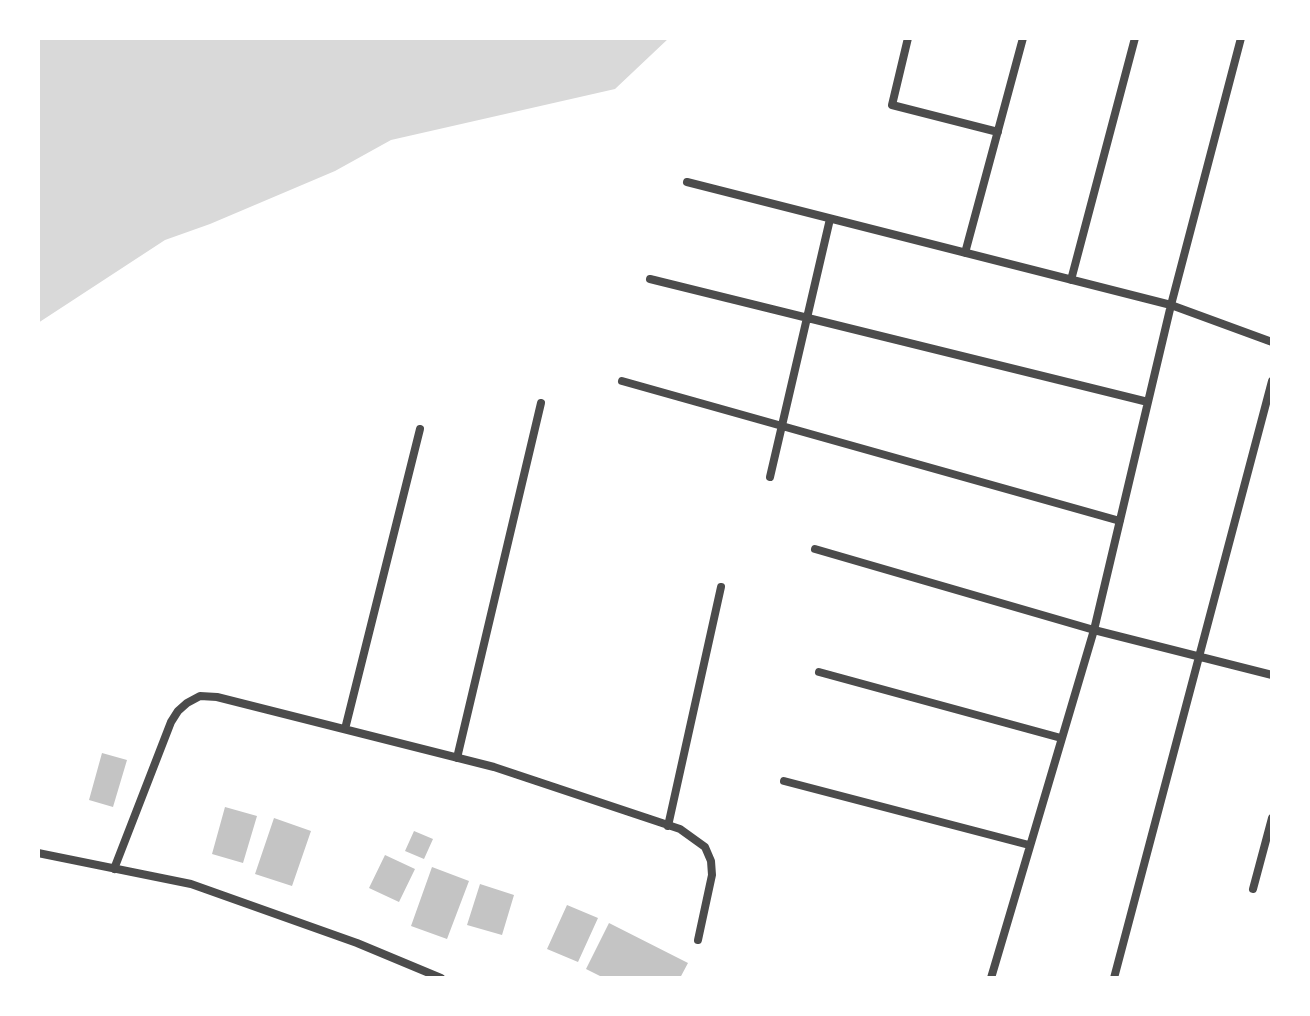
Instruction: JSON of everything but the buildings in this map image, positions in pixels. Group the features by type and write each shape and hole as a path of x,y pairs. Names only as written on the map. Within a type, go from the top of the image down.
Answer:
{"street":[{"path":"908,38 892,105 998,132"},
{"path":"965,253 1023,38"},
{"path":"1071,280 1135,38"},
{"path":"991,978 1094,630 1171,305 1241,38"},
{"path":"687,182 1171,305 1272,342"},
{"path":"770,477 830,219"},
{"path":"650,279 1148,402"},
{"path":"622,381 1120,521"},
{"path":"1114,978 1272,381"},
{"path":"457,758 541,403"},
{"path":"345,729 420,429"},
{"path":"815,549 1094,630 1272,675"},
{"path":"668,826 721,587"},
{"path":"819,672 1061,738"},
{"path":"114,869 171,722 187,703 200,696 217,697 494,767 680,829 705,847 711,861 712,875 698,940"},
{"path":"784,781 1029,845"},
{"path":"1253,889 1272,818"},
{"path":"38,853 191,884 357,943 441,978"}],"shaded area":[{"path":"38,38 669,38 615,89 391,140 335,171 165,240 38,323"}]}
